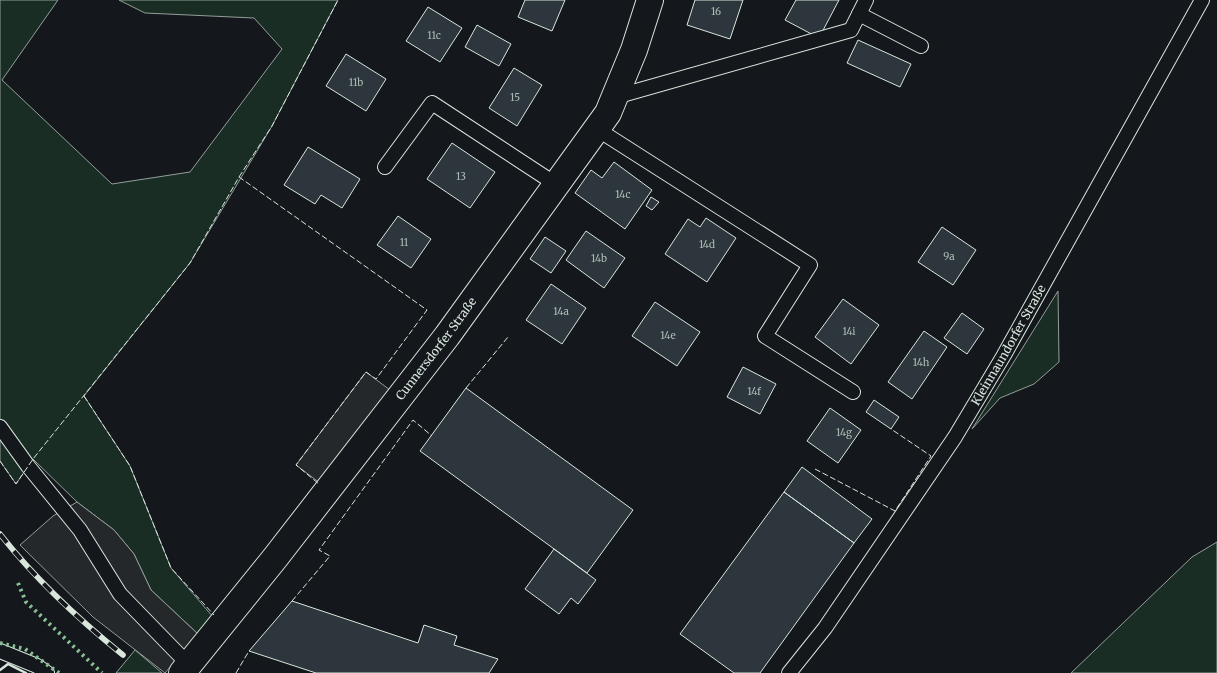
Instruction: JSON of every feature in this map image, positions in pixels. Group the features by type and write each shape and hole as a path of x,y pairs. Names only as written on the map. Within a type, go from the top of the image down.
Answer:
{"street":[{"name":"Cunnersdorfer Straße","path":"185,669 275,558 446,336 597,129 608,113 634,50 650,0"}],"lane":[{"path":"615,96 851,30 866,0"},
{"name":"Kleinnaundorfer Straße","path":"789,673 825,628 955,436 1004,355 1202,0"},
{"path":"859,14 920,46"},
{"path":"385,167 432,102 557,184"},
{"path":"597,129 810,265 765,336 854,392"},
{"path":"0,427 28,466 80,530 120,594 185,669"},
{"path":"0,652 37,666 47,673"}],"green space":[{"path":"0,0 58,0 2,80 112,184 190,172 282,49 254,18 145,13 119,0 338,0 272,126 190,263 84,396 130,466 171,568 213,617 198,634 151,590 134,554 114,530 77,502 33,459 16,484 0,461"},
{"path":"1058,291 1059,362 1034,384 1000,398 972,429"},
{"path":"1217,542 1217,673 1071,673 1192,557"},
{"path":"135,650 162,673 116,673"}],"shaded area":[{"path":"366,372 390,390 320,483 296,465"},
{"path":"77,502 114,530 134,554 151,590 198,634 165,673 93,617 20,545 53,516"}],"building":[{"path":"525,0 565,0 552,31 518,17"},
{"path":"695,0 743,0 730,39 687,25"},
{"path":"796,0 839,0 819,38 785,20"},
{"path":"428,7 462,28 440,62 406,41"},
{"path":"477,25 511,44 499,66 465,47"},
{"path":"858,40 911,64 900,87 847,63"},
{"path":"346,54 386,79 366,111 326,86"},
{"path":"514,68 542,85 517,126 489,108"},
{"path":"452,143 495,172 470,208 427,179"},
{"path":"308,147 360,179 342,208 321,195 315,204 284,185"},
{"path":"614,162 652,190 625,229 575,193 591,170 602,178"},
{"path":"651,197 659,202 652,210 646,206"},
{"path":"398,216 431,239 411,268 377,245"},
{"path":"706,218 736,238 707,282 665,254 688,219 700,227"},
{"path":"942,227 976,250 953,285 918,262"},
{"path":"586,231 625,258 604,288 566,260"},
{"path":"545,237 566,251 551,273 530,259"},
{"path":"551,284 586,308 562,344 526,320"},
{"path":"843,299 879,325 851,364 815,337"},
{"path":"655,302 700,332 677,366 632,336"},
{"path":"962,313 984,329 967,354 944,338"},
{"path":"924,331 947,347 912,399 888,382"},
{"path":"743,367 776,384 760,414 727,397"},
{"path":"466,388 633,510 587,573 420,451"},
{"path":"874,400 899,417 891,429 866,412"},
{"path":"830,408 861,430 838,463 807,441"},
{"path":"802,467 872,519 854,543 784,492"},
{"path":"784,492 854,543 760,673 734,673 680,634"},
{"path":"554,549 596,580 578,604 571,598 559,614 525,589"},
{"path":"292,601 418,643 424,625 457,636 454,645 498,659 489,673 316,673 249,651"}],"railway":[{"path":"0,534 58,598 123,655"}],"hedge":[{"path":"18,583 26,602 102,673"},
{"path":"0,643 25,649 59,673"}],"fence":[{"path":"239,177 272,126 338,0"},
{"path":"0,461 16,484 33,459 190,263 239,177 427,310 376,379 366,372 296,465 319,484"},
{"path":"466,388 508,337"},
{"path":"84,396 130,466 171,568 214,615"},
{"path":"292,601 330,556 319,550 413,420 432,436"},
{"path":"815,469 895,511 931,456 891,429"},
{"path":"236,673 249,651"}],"wall":[{"path":"0,670 8,664 26,673"}]}
